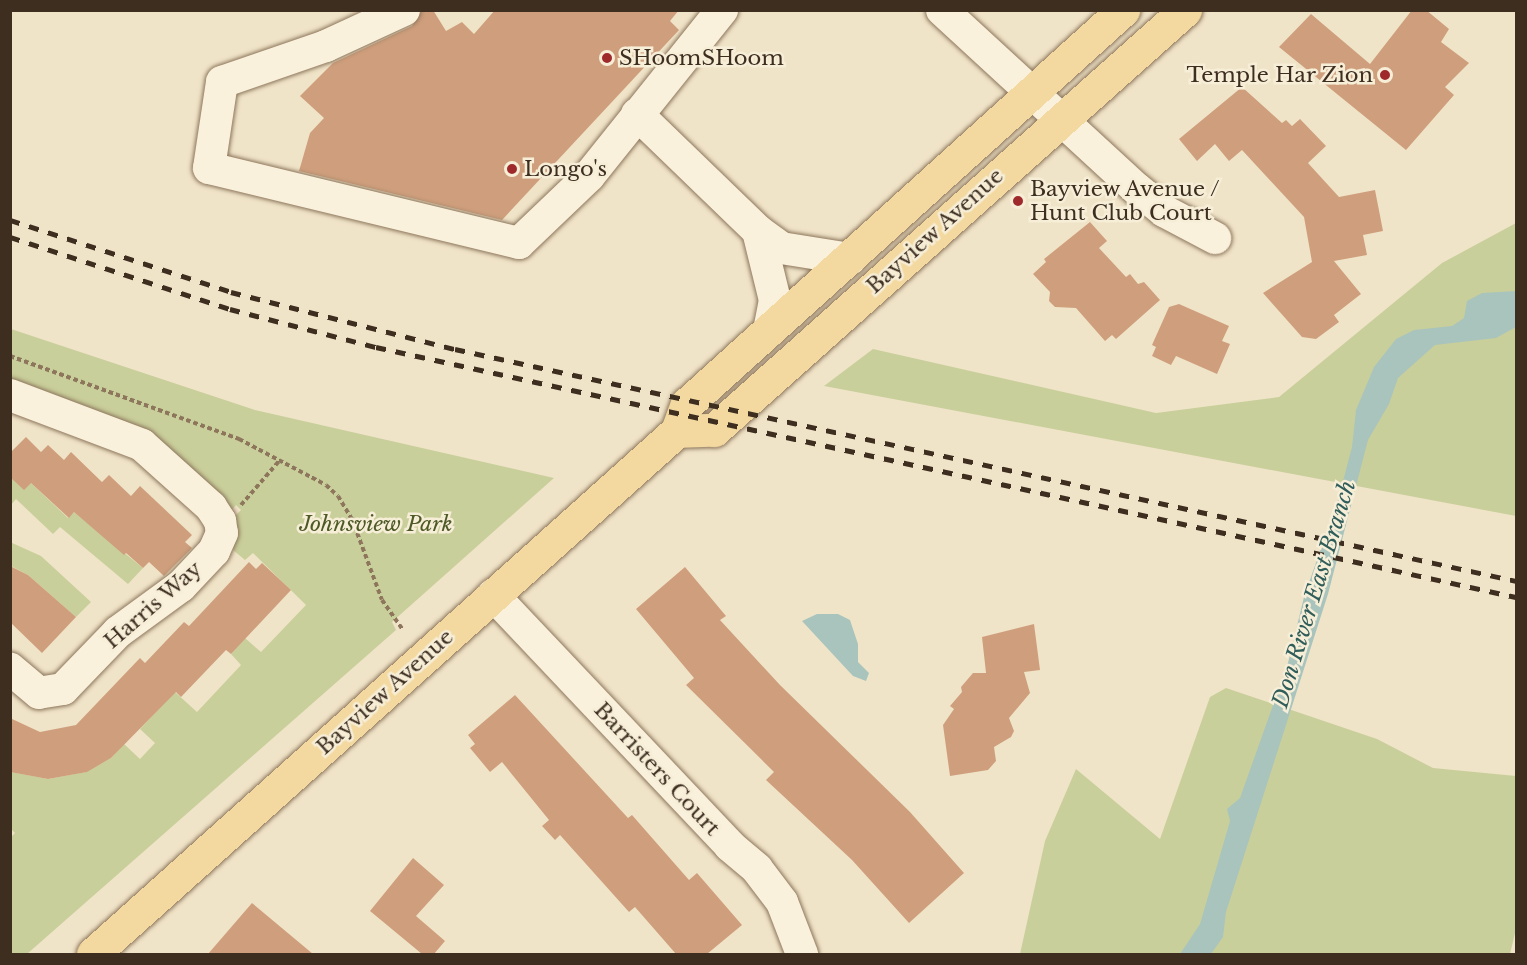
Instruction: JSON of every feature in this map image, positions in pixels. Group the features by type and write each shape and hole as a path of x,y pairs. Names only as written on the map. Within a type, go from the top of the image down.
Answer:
{"main road":[{"name":"Bayview Avenue","path":"104,951 493,595 677,431 687,404 1123,10"},
{"name":"Bayview Avenue","path":"677,431 714,430 1185,10"}],"street":[{"path":"404,10 326,46 222,82 209,168 519,243 590,176 722,10"},
{"path":"942,10 1164,211 1215,238"},
{"path":"638,114 758,231 781,248 850,259"},
{"path":"758,231 775,300 769,331"},
{"path":"10,395 142,445 211,507 222,527"},
{"name":"Harris Way","path":"10,669 39,693 63,689 118,632 181,586 218,546 222,527"},
{"name":"Barristers Court","path":"493,595 730,846 757,869 782,902 802,954"}],"path":[{"path":"10,356 173,413 280,460 338,496 363,545 382,600 402,629"},
{"path":"222,527 280,460"}],"green space":[{"path":"1516,223 1516,516 824,386 873,349 1156,413 1279,397 1442,263"},
{"name":"Johnsview Park","path":"11,329 255,410 554,478 392,622 396,630 27,954 11,954 10,838 15,833 11,829 11,772 48,779 86,772 111,758 124,744 140,759 155,743 140,729 175,692 197,712 241,665 231,654 245,638 261,652 306,605 253,553 245,560 233,550 237,534 233,518 241,510 236,505 231,511 11,381"},
{"path":"10,477 31,483 68,518 74,512 143,568 128,584 60,527 53,534 16,499 11,505"},
{"path":"10,542 41,556 91,602 76,617 28,575 11,566"},
{"path":"1226,688 1377,739 1433,768 1516,776 1516,929 1510,954 1020,954 1045,841 1076,769 1160,839 1210,697"}],"water":[{"name":"Don River East Branch","path":"1516,291 1516,327 1496,338 1435,345 1398,378 1389,404 1368,440 1328,594 1226,912 1223,937 1211,954 1180,954 1200,924 1230,821 1227,809 1240,798 1288,663 1304,597 1338,500 1352,447 1356,410 1374,367 1396,339 1414,330 1452,326 1464,318 1467,301 1482,293"},
{"path":"817,614 838,614 850,620 858,644 858,662 869,673 866,681 853,676 802,621"}],"building":[{"path":"422,10 433,10 446,31 462,22 474,34 495,10 679,10 670,21 679,30 502,220 299,171 310,133 324,118 300,96 333,63 412,26"},
{"name":"Temple Har Zion","path":"1412,10 1426,10 1449,29 1441,42 1469,63 1445,87 1454,95 1406,150 1279,47 1311,14 1370,64"},
{"path":"1242,87 1282,123 1286,120 1292,126 1300,119 1326,146 1308,163 1339,197 1375,190 1383,231 1363,235 1367,255 1334,261 1361,294 1334,315 1339,322 1316,339 1302,337 1263,293 1312,262 1304,217 1242,150 1229,161 1215,144 1197,161 1179,139"},
{"path":"1090,222 1107,241 1099,248 1126,277 1130,274 1138,284 1144,282 1160,300 1116,339 1112,335 1105,341 1076,308 1055,307 1049,301 1050,292 1033,274 1046,262 1044,259"},
{"path":"1179,304 1229,326 1222,341 1230,344 1217,374 1176,356 1171,365 1152,356 1156,347 1152,345 1169,307"},
{"path":"26,437 41,452 48,445 64,460 71,452 102,482 109,475 131,496 140,486 192,535 185,542 192,548 164,576 149,562 143,568 126,553 124,555 74,512 69,518 31,483 24,490 10,477 10,453"},
{"path":"249,562 256,569 262,563 291,590 231,654 226,650 181,697 176,692 111,758 87,772 48,779 10,772 10,718 40,732 76,725 140,658 145,663 184,622 189,626"},
{"path":"10,566 28,575 76,617 42,653 10,622"},
{"path":"685,567 726,616 720,620 780,685 910,812 964,873 909,923 852,860 766,780 774,772 686,685 694,678 636,609"},
{"path":"1034,624 1040,670 1024,672 1030,693 1009,718 1014,731 1011,737 994,747 996,761 988,770 950,776 943,725 954,709 950,706 962,692 961,687 973,673 986,673 982,637"},
{"path":"515,695 628,818 632,815 689,880 697,873 742,925 707,954 676,954 635,907 629,912 560,835 555,840 542,826 549,820 502,762 490,772 470,748 475,744 468,735"},
{"path":"413,858 444,885 416,916 445,941 434,954 422,954 370,911"},
{"path":"252,903 313,954 208,954"}],"railway":[{"path":"10,220 231,292 455,349 1516,581"},
{"path":"10,237 230,309 376,347 1516,597"}],"place":[{"name":"SHoomSHoom","path":"607,58"},
{"name":"Temple Har Zion","path":"1385,75"},
{"name":"Longo's","path":"512,169"},
{"name":"Bayview Avenue / Hunt Club Court","path":"1018,201"}]}
